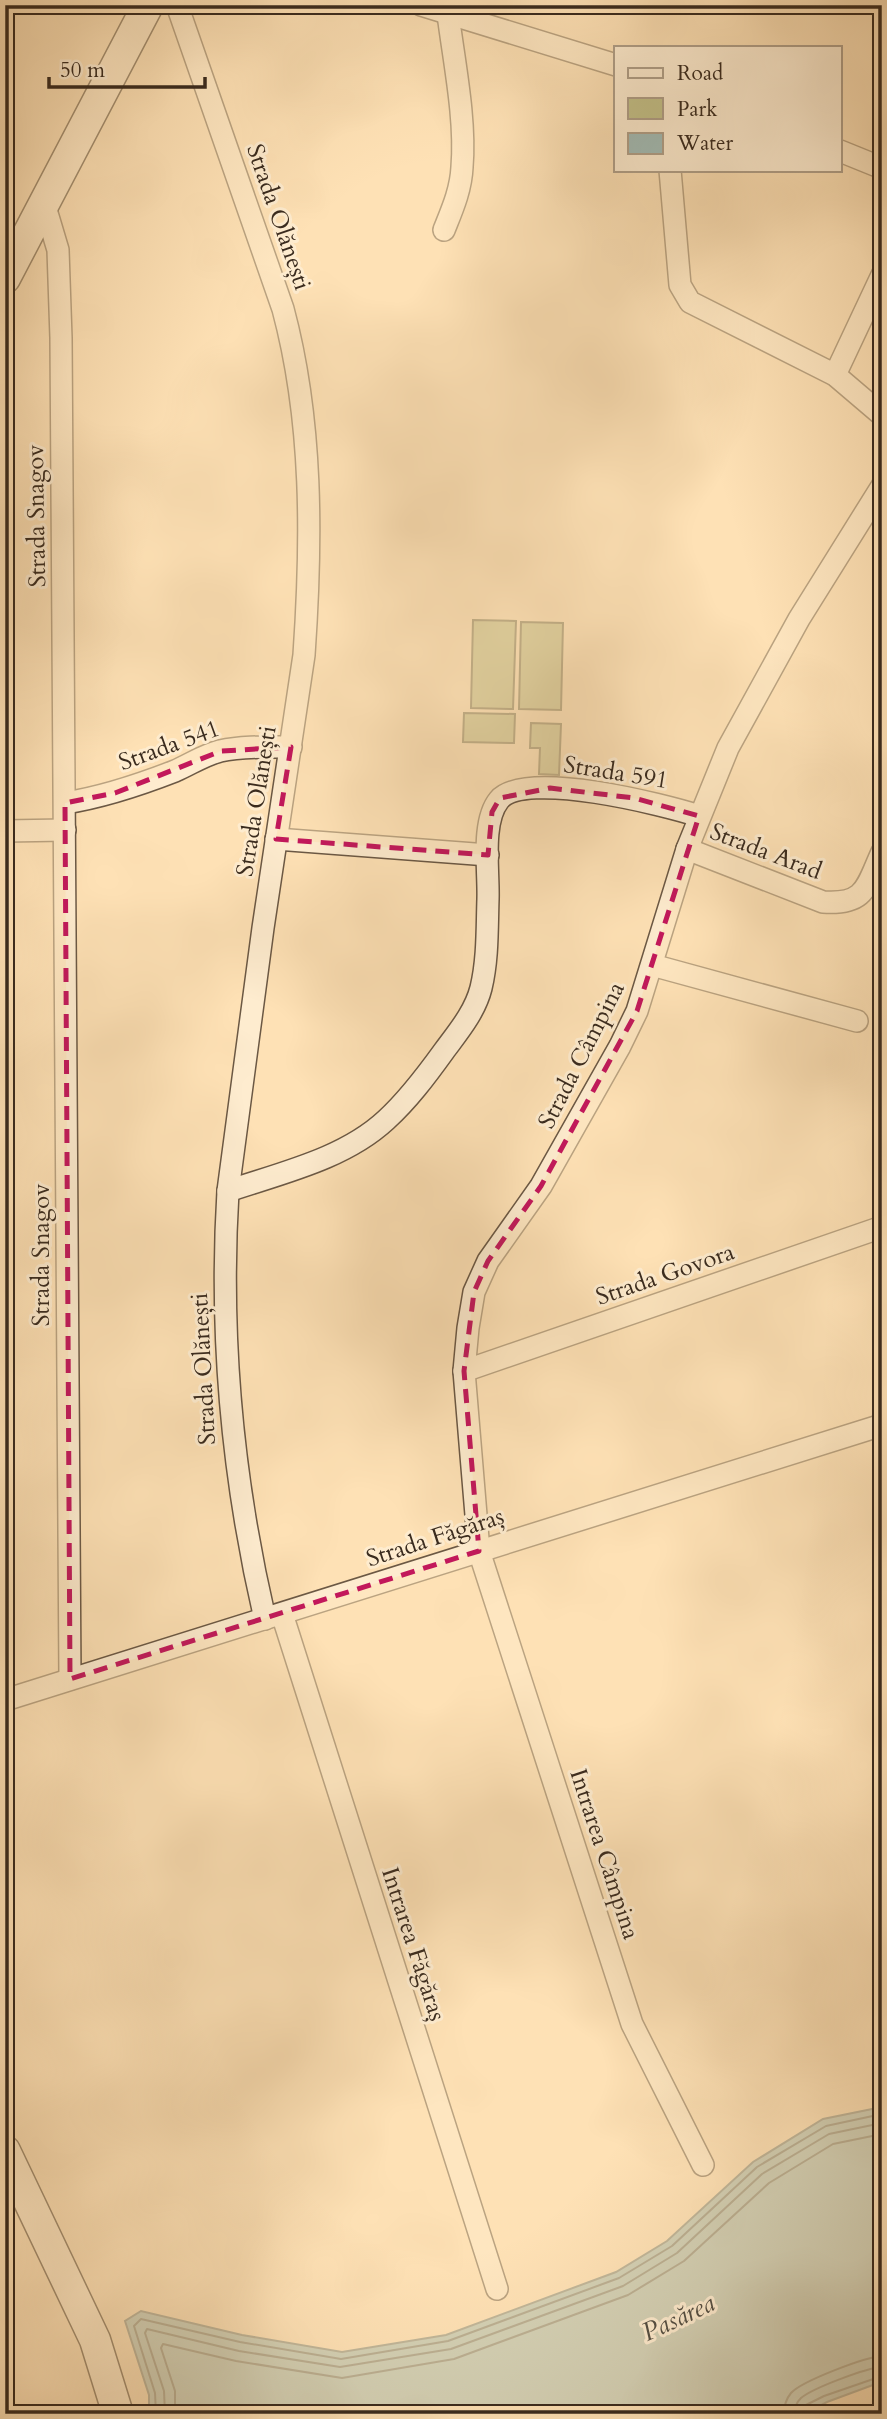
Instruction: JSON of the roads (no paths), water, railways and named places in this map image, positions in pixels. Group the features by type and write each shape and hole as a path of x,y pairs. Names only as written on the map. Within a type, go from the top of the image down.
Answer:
{"main road":[{"path":"5,278 148,5"},
{"path":"5,2151 95,2340 118,2414"}],"street":[{"name":"Strada Olănești","path":"177,5 283,309 295,354 305,438 308,515 304,655 228,1191 224,1266 229,1406 240,1493 273,1617"},
{"path":"421,5 614,64"},
{"path":"444,230 458,194 463,166 448,14"},
{"path":"842,152 882,168"},
{"path":"670,172 680,285 690,302 835,375 882,415"},
{"name":"Strada Snagov","path":"44,203 58,250 65,803 70,1679"},
{"path":"835,375 882,275"},
{"name":"Strada Câmpina","path":"479,1551 464,1371 474,1292 488,1261 541,1186 637,1011 687,849 727,748 799,620 882,486"},
{"name":"Strada 541","path":"65,803 115,793 181,769 205,755 221,751 292,747"},
{"name":"Strada 591","path":"488,855 492,813 500,798 509,793 550,788 589,791 634,798 699,816"},
{"path":"5,831 65,830"},
{"path":"228,1191 326,1156 362,1139 384,1122 407,1099 472,1011 481,988 485,959 488,855 276,839"},
{"name":"Strada Arad","path":"687,849 823,902 842,903 856,899 867,885 882,852"},
{"path":"652,965 857,1021"},
{"name":"Strada Govora","path":"464,1371 882,1227"},
{"name":"Strada Făgăraș","path":"5,1700 882,1425"},
{"name":"Intrarea Câmpina","path":"479,1551 632,2024 703,2165"},
{"name":"Intrarea Făgăraș","path":"273,1617 497,2289"}],"water":[{"name":"Pasărea","path":"882,2107 881,2382 827,2402 805,2414 149,2414 149,2395 125,2321 141,2311 242,2335 342,2352 446,2335 616,2272 667,2241 753,2162 823,2119"}]}
